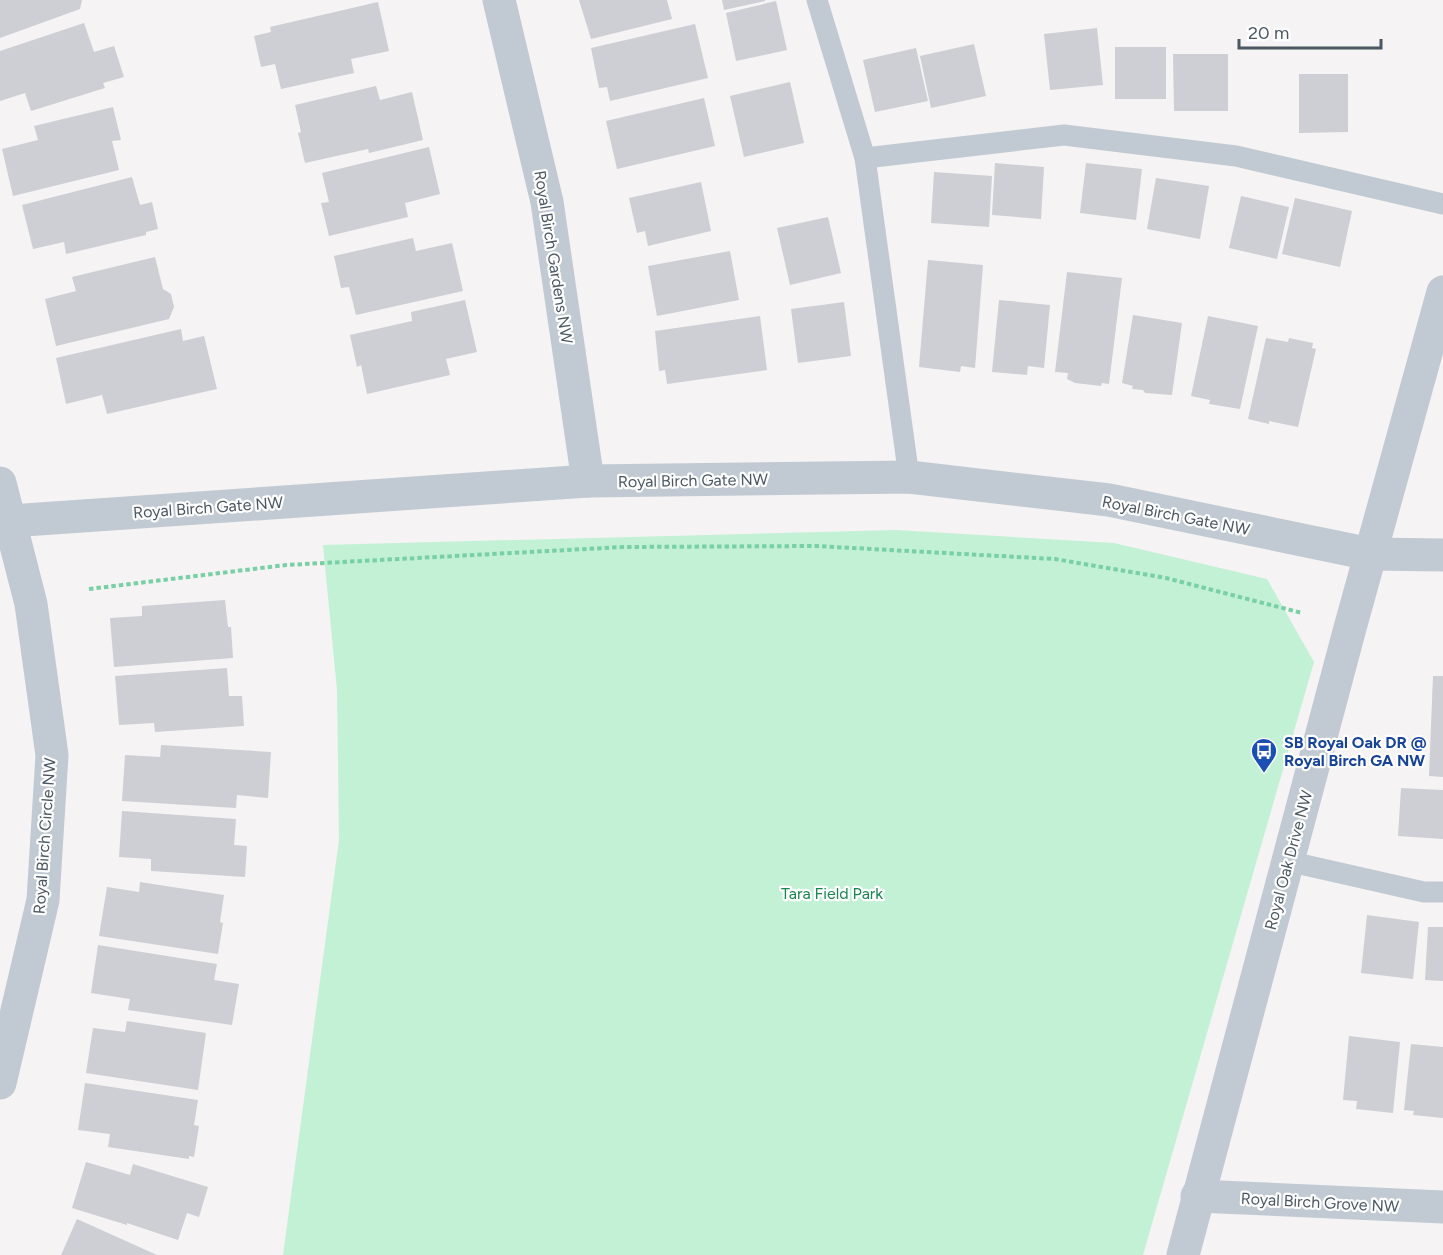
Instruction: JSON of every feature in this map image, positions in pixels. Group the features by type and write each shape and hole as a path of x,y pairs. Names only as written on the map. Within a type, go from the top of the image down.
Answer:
{"street":[{"name":"Royal Birch Gardens NW","path":"499,0 547,201 588,481"},
{"name":"Royal Oak Drive NW","path":"1183,1255 1287,861 1443,292"},
{"name":"Royal Birch Gate NW","path":"3,522 588,481 909,477 1109,500 1370,554 1443,555"},
{"name":"Royal Birch Circle NW","path":"0,483 3,522 31,604 52,755 43,900 0,1083"},
{"name":"Royal Birch Grove NW","path":"1197,1196 1443,1207"}],"lane":[{"path":"817,0 865,158 909,477"},
{"path":"865,158 1064,135 1236,156 1443,204"},
{"path":"1287,861 1424,892 1443,892"}],"path":[{"path":"89,589 286,565 624,547 816,546 1055,559 1166,578 1302,613"}],"green space":[{"name":"Tara Field Park","path":"896,530 1114,543 1267,579 1314,662 1143,1255 283,1255 339,840 337,690 323,545"}],"building":[{"path":"0,0 82,0 80,9 0,38"},
{"path":"579,0 667,0 672,19 591,39"},
{"path":"722,0 765,0 765,1 724,10"},
{"path":"776,1 787,50 736,61 726,13"},
{"path":"378,2 389,51 351,59 354,73 281,89 275,64 261,67 254,36 271,32 270,27"},
{"path":"84,23 94,52 114,46 124,77 103,83 105,88 31,111 25,93 0,101 0,51"},
{"path":"695,24 708,78 610,101 607,87 599,88 591,48"},
{"path":"1097,28 1103,85 1050,90 1044,34"},
{"path":"974,44 986,96 931,108 920,56"},
{"path":"1115,47 1166,47 1166,99 1115,99"},
{"path":"916,48 928,101 875,112 863,60"},
{"path":"1173,54 1228,54 1228,111 1174,111"},
{"path":"1299,74 1348,74 1348,132 1299,133"},
{"path":"790,82 804,143 744,157 730,96"},
{"path":"376,86 380,100 412,92 423,140 369,153 368,149 305,163 298,133 301,132 295,105"},
{"path":"704,98 715,146 617,169 606,121"},
{"path":"113,107 121,140 112,141 119,170 13,196 2,149 38,140 34,126"},
{"path":"429,147 440,194 405,203 408,217 329,236 321,203 329,202 322,173"},
{"path":"995,163 1044,167 1041,219 992,215"},
{"path":"1086,163 1142,169 1136,220 1080,213"},
{"path":"934,172 992,176 989,227 931,223"},
{"path":"132,177 140,205 152,202 158,229 146,232 146,235 66,254 64,242 33,249 22,205"},
{"path":"1156,178 1209,186 1200,239 1147,229"},
{"path":"701,182 711,231 648,246 645,231 637,233 629,198"},
{"path":"1241,196 1289,207 1277,259 1229,248"},
{"path":"1295,198 1352,211 1340,267 1282,254"},
{"path":"828,217 841,273 790,285 777,228"},
{"path":"413,238 416,251 452,243 463,291 356,315 349,287 341,288 334,256"},
{"path":"730,251 739,300 657,316 648,266"},
{"path":"155,257 163,289 171,294 174,307 169,319 56,346 45,299 76,291 72,277"},
{"path":"928,260 983,265 975,368 961,366 960,372 919,367"},
{"path":"1067,272 1122,278 1109,384 1102,383 1101,386 1075,383 1067,379 1068,373 1055,372"},
{"path":"465,300 477,352 446,359 450,375 367,394 361,365 357,367 350,335 412,321 411,312"},
{"path":"999,300 1050,305 1044,368 1028,366 1027,375 992,372"},
{"path":"844,302 851,356 798,363 791,309"},
{"path":"1133,315 1182,323 1172,395 1145,393 1143,390 1132,389 1133,386 1122,383"},
{"path":"760,316 767,370 667,384 665,370 659,371 655,331"},
{"path":"1208,316 1258,326 1240,409 1209,404 1210,400 1191,396"},
{"path":"181,329 183,341 204,336 217,389 107,414 102,395 66,404 56,358"},
{"path":"1266,338 1288,342 1289,338 1313,343 1312,348 1316,349 1298,427 1248,419"},
{"path":"225,600 228,627 231,627 233,658 114,667 110,618 142,616 142,606"},
{"path":"227,668 229,696 242,696 244,726 155,732 154,723 119,725 115,676"},
{"path":"1433,676 1443,676 1443,777 1429,776"},
{"path":"161,745 271,752 268,798 237,795 236,808 122,801 125,755 160,757"},
{"path":"1401,788 1443,790 1443,839 1398,836"},
{"path":"122,811 236,819 234,845 247,846 245,877 151,871 151,859 119,857"},
{"path":"140,882 224,895 220,922 223,923 218,954 99,936 107,887 139,892"},
{"path":"1367,915 1419,922 1413,979 1361,973"},
{"path":"1428,927 1443,927 1443,981 1425,980"},
{"path":"98,945 217,964 214,980 239,984 232,1025 128,1010 130,999 91,993"},
{"path":"127,1021 206,1033 198,1090 86,1073 93,1028 125,1032"},
{"path":"1349,1036 1400,1042 1393,1113 1356,1109 1357,1101 1343,1100"},
{"path":"1411,1044 1443,1047 1443,1118 1413,1115 1414,1111 1404,1110"},
{"path":"85,1083 198,1100 194,1125 199,1126 194,1157 189,1156 189,1159 108,1147 110,1134 78,1130"},
{"path":"86,1162 130,1175 133,1164 208,1187 199,1217 187,1213 178,1240 72,1208"},
{"path":"77,1219 157,1255 61,1255"}],"place":[{"name":"SB Royal Oak DR @ Royal Birch GA NW","path":"1264,774"}]}
